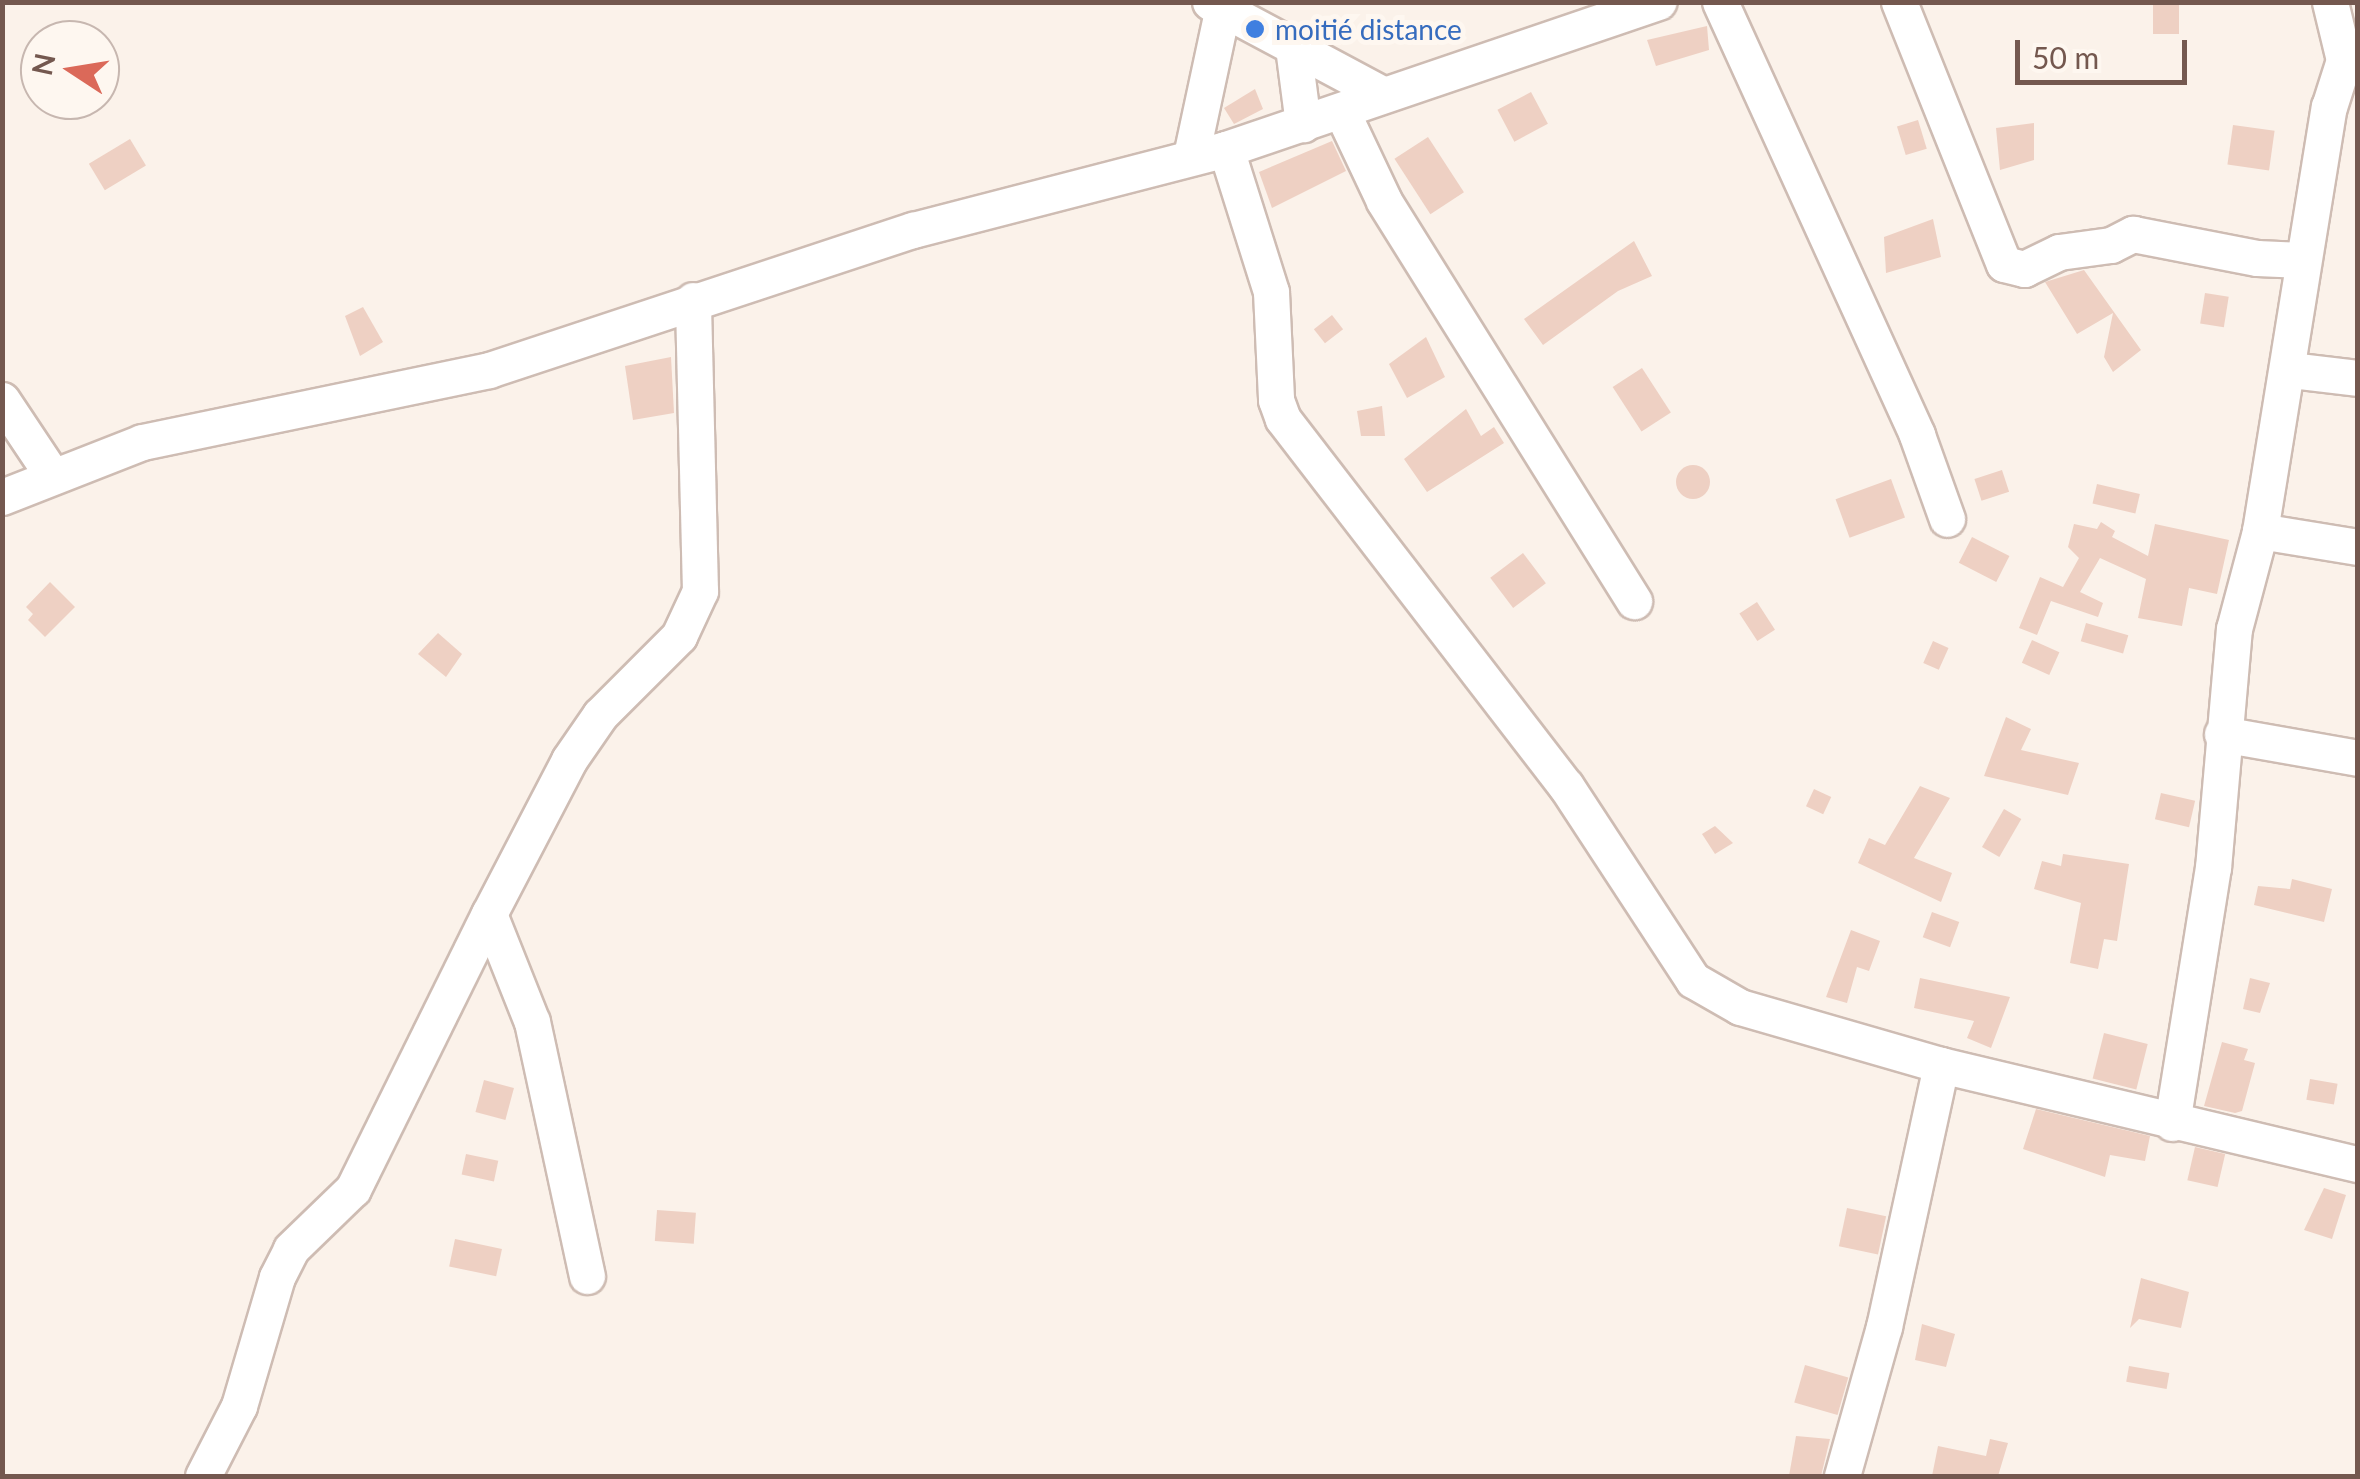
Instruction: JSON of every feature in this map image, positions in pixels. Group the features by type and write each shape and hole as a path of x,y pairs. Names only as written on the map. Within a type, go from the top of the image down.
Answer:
{"street":[{"path":"2,497 142,442 488,370 913,230 1226,149 1659,2"},
{"path":"1720,2 1917,435 1947,519"},
{"path":"1899,2 2004,264 2024,269 2060,252 2111,246 2132,234 2257,258 2302,260"},
{"path":"2172,1123 2213,868 2234,629 2260,531 2290,370 2302,260 2351,51 2330,2"},
{"path":"1191,156 1219,4 1382,94"},
{"path":"1293,47 1303,124"},
{"path":"1342,112 1384,201 1634,601"},
{"path":"1226,149 1271,292 1276,400 1283,420 1566,786 1693,980 1740,1007 1940,1065 2358,1164"},
{"path":"204,1476 244,1390 277,1276 291,1250 352,1188 568,760 600,715 679,636 700,591 704,535 693,300"},
{"path":"2290,370 2358,378"},
{"path":"2,400 52,475"},
{"path":"2260,531 2358,547"},
{"path":"2222,734 2358,758"},
{"path":"489,914 532,1022 587,1276"},
{"path":"1842,1476 1884,1326 1940,1065"}],"building":[{"path":"2153,2 2179,2 2179,34 2153,34"},
{"path":"1707,26 1709,50 1656,66 1647,40"},
{"path":"1255,89 1263,109 1234,124 1224,108"},
{"path":"1531,92 1548,124 1514,142 1497,110"},
{"path":"1918,120 1927,149 1906,155 1897,126"},
{"path":"2034,123 2034,160 2000,170 1996,128"},
{"path":"2233,125 2275,131 2269,170 2227,165"},
{"path":"1428,137 1464,192 1430,214 1394,159"},
{"path":"130,139 146,166 105,190 89,164"},
{"path":"1332,141 1346,171 1272,208 1259,172"},
{"path":"1933,219 1941,257 1886,273 1884,237"},
{"path":"1634,241 1652,276 1618,291 1543,345 1524,319"},
{"path":"2084,270 2141,350 2113,372 2104,357 2113,313 2077,334 2045,282"},
{"path":"2205,293 2229,297 2224,327 2200,324"},
{"path":"363,307 383,342 360,356 345,316"},
{"path":"1332,315 1343,329 1325,343 1314,329"},
{"path":"1426,337 1445,377 1407,398 1389,364"},
{"path":"671,357 674,413 633,420 625,366"},
{"path":"1642,368 1671,412 1642,432 1613,387"},
{"path":"1382,406 1385,436 1361,436 1357,411"},
{"path":"1466,409 1481,436 1494,427 1504,443 1427,492 1404,459"},
{"path":"1693,465 1705,470 1710,482 1705,494 1693,499 1681,494 1676,482 1681,470"},
{"path":"2002,470 2009,492 1982,501 1974,479"},
{"path":"1891,479 1905,518 1850,538 1836,499"},
{"path":"2097,484 2140,494 2135,513 2093,503"},
{"path":"2101,522 2115,531 2112,537 2148,556 2155,524 2229,540 2217,594 2189,588 2182,626 2138,618 2146,579 2100,558 2080,592 2103,603 2098,617 2051,601 2037,635 2019,628 2040,577 2063,587 2079,558 2068,547 2074,524 2097,529"},
{"path":"1972,537 2009,556 1996,582 1959,563"},
{"path":"1523,553 1546,583 1513,608 1490,578"},
{"path":"50,582 75,607 45,637 28,620 33,614 26,607"},
{"path":"1757,602 1775,630 1757,641 1739,613"},
{"path":"2086,623 2128,635 2123,653 2081,641"},
{"path":"438,633 462,654 446,677 418,654"},
{"path":"2032,640 2059,652 2049,675 2022,663"},
{"path":"1933,641 1949,648 1939,670 1923,663"},
{"path":"2006,717 2031,729 2021,750 2079,763 2068,795 1984,776"},
{"path":"1920,786 1950,798 1914,858 1952,873 1941,902 1858,863 1869,838 1885,845"},
{"path":"1814,789 1831,797 1823,814 1806,806"},
{"path":"2161,793 2195,801 2189,827 2155,819"},
{"path":"2004,809 2021,819 1999,857 1982,847"},
{"path":"1715,826 1733,843 1715,854 1702,834"},
{"path":"2063,854 2129,864 2117,941 2104,939 2098,969 2070,963 2081,903 2034,889 2042,861 2061,866"},
{"path":"2292,879 2332,889 2324,922 2254,905 2258,886 2290,889"},
{"path":"1932,912 1959,922 1950,947 1923,937"},
{"path":"1851,930 1880,941 1869,971 1857,967 1847,1003 1826,997"},
{"path":"1920,978 2010,997 1991,1048 1967,1038 1974,1021 1914,1008"},
{"path":"2250,978 2270,983 2260,1013 2243,1009"},
{"path":"2104,1033 2148,1044 2136,1089 2093,1079"},
{"path":"2222,1042 2248,1049 2244,1060 2255,1063 2242,1111 2235,1113 2204,1106"},
{"path":"2310,1079 2338,1084 2334,1105 2306,1100"},
{"path":"484,1080 514,1088 505,1120 475,1112"},
{"path":"2036,1109 2150,1136 2145,1161 2110,1155 2105,1177 2023,1149"},
{"path":"2195,1147 2225,1154 2218,1187 2187,1180"},
{"path":"466,1154 498,1161 494,1181 462,1175"},
{"path":"2324,1188 2346,1195 2332,1239 2304,1230"},
{"path":"1847,1208 1886,1216 1878,1254 1839,1246"},
{"path":"657,1210 696,1213 694,1244 655,1241"},
{"path":"455,1239 502,1249 496,1276 449,1266"},
{"path":"2141,1278 2189,1292 2181,1328 2139,1319 2130,1328"},
{"path":"1922,1324 1955,1334 1946,1367 1915,1360"},
{"path":"1805,1365 1848,1377 1838,1415 1794,1402"},
{"path":"2129,1366 2169,1373 2167,1389 2126,1382"},
{"path":"1796,1436 1830,1439 1821,1476 1789,1476"},
{"path":"1990,1439 2008,1443 1998,1476 1932,1476 1938,1446 1986,1456"}],"place":[{"name":"moitié distance","path":"1255,29"}]}
